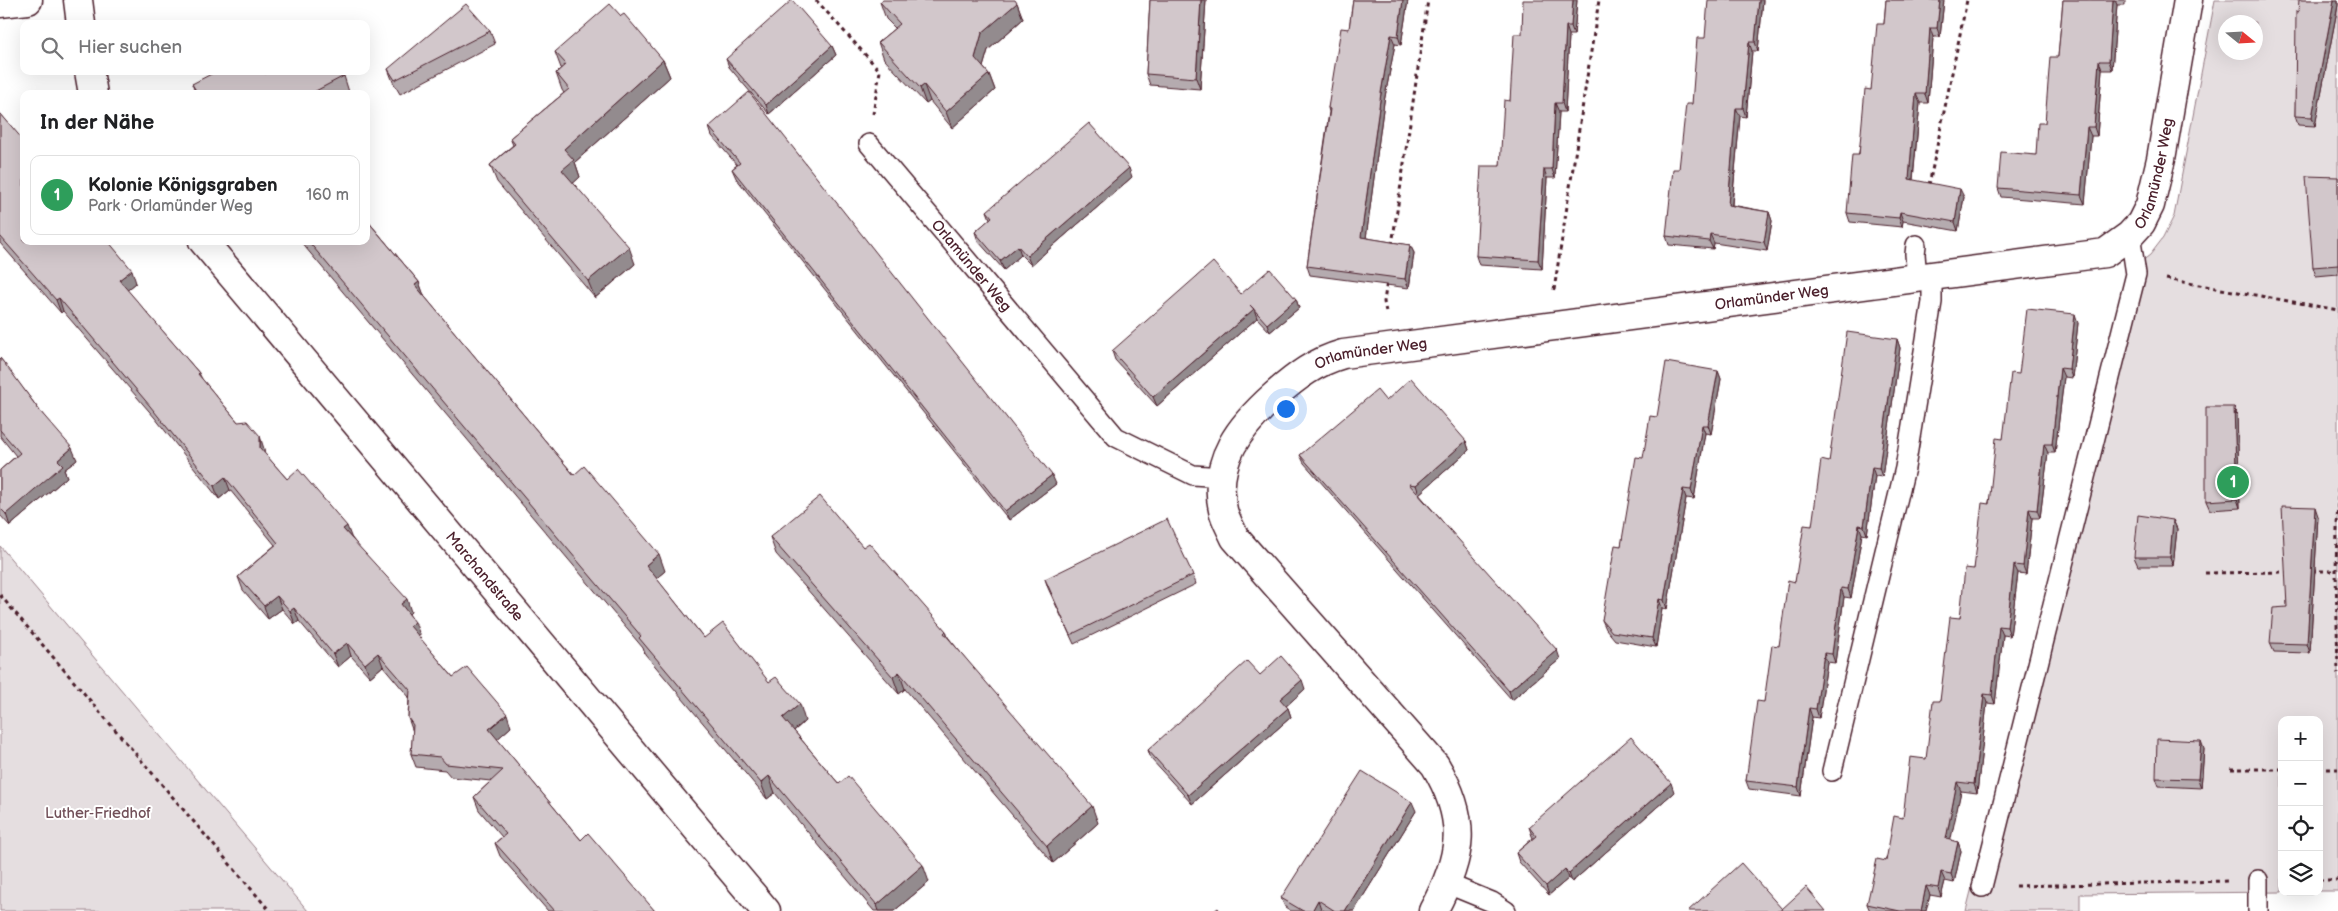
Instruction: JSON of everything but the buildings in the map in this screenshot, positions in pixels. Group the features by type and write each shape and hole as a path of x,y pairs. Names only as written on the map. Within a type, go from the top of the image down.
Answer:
{"street":[{"path":"0,4 28,0"},
{"path":"78,0 80,20"},
{"name":"Orlamünder Weg","path":"1433,911 1448,884 1459,840 1455,806 1435,766 1235,538 1223,511 1222,476 1232,442 1243,425 1298,375 1323,360 1390,347 2105,253 2130,235 2141,222 2156,185 2188,0"},
{"path":"90,75 92,90"},
{"name":"Marchandstraße","path":"205,245 766,911"}],"lane":[{"name":"Orlamünder Weg","path":"869,144 1116,437 1193,476 1222,476"},
{"path":"1982,887 2136,274 2130,235"},
{"path":"1832,771 1905,468 1932,302 1915,254 1916,245"},
{"path":"2258,880 2258,911"},
{"path":"1448,884 1492,902 1506,911"}],"path":[{"path":"816,0 880,72 869,144"},
{"path":"1391,253 1428,0"},
{"path":"1553,293 1599,0"},
{"path":"1928,189 1967,0"},
{"path":"1387,317 1384,302 1388,273"},
{"path":"2136,274 2338,310"},
{"path":"2338,488 2336,571 2338,674"},
{"path":"2308,571 2336,571"},
{"path":"2205,573 2289,572"},
{"path":"0,595 270,911"},
{"path":"2231,769 2278,769"},
{"path":"2323,769 2338,769"},
{"path":"1982,887 2258,880"},
{"path":"2323,880 2338,880"}],"green space":[{"path":"2215,0 2338,0 2338,891 2323,891 2323,716 2278,716 2278,892 2080,894 2080,911 1966,911 2124,284 2134,267 2150,255 2163,238 2174,216"},
{"name":"Luther-Friedhof","path":"0,546 308,911 0,911"}],"place":[{"name":"Kolonie Königsgraben","path":"2233,482"}]}
